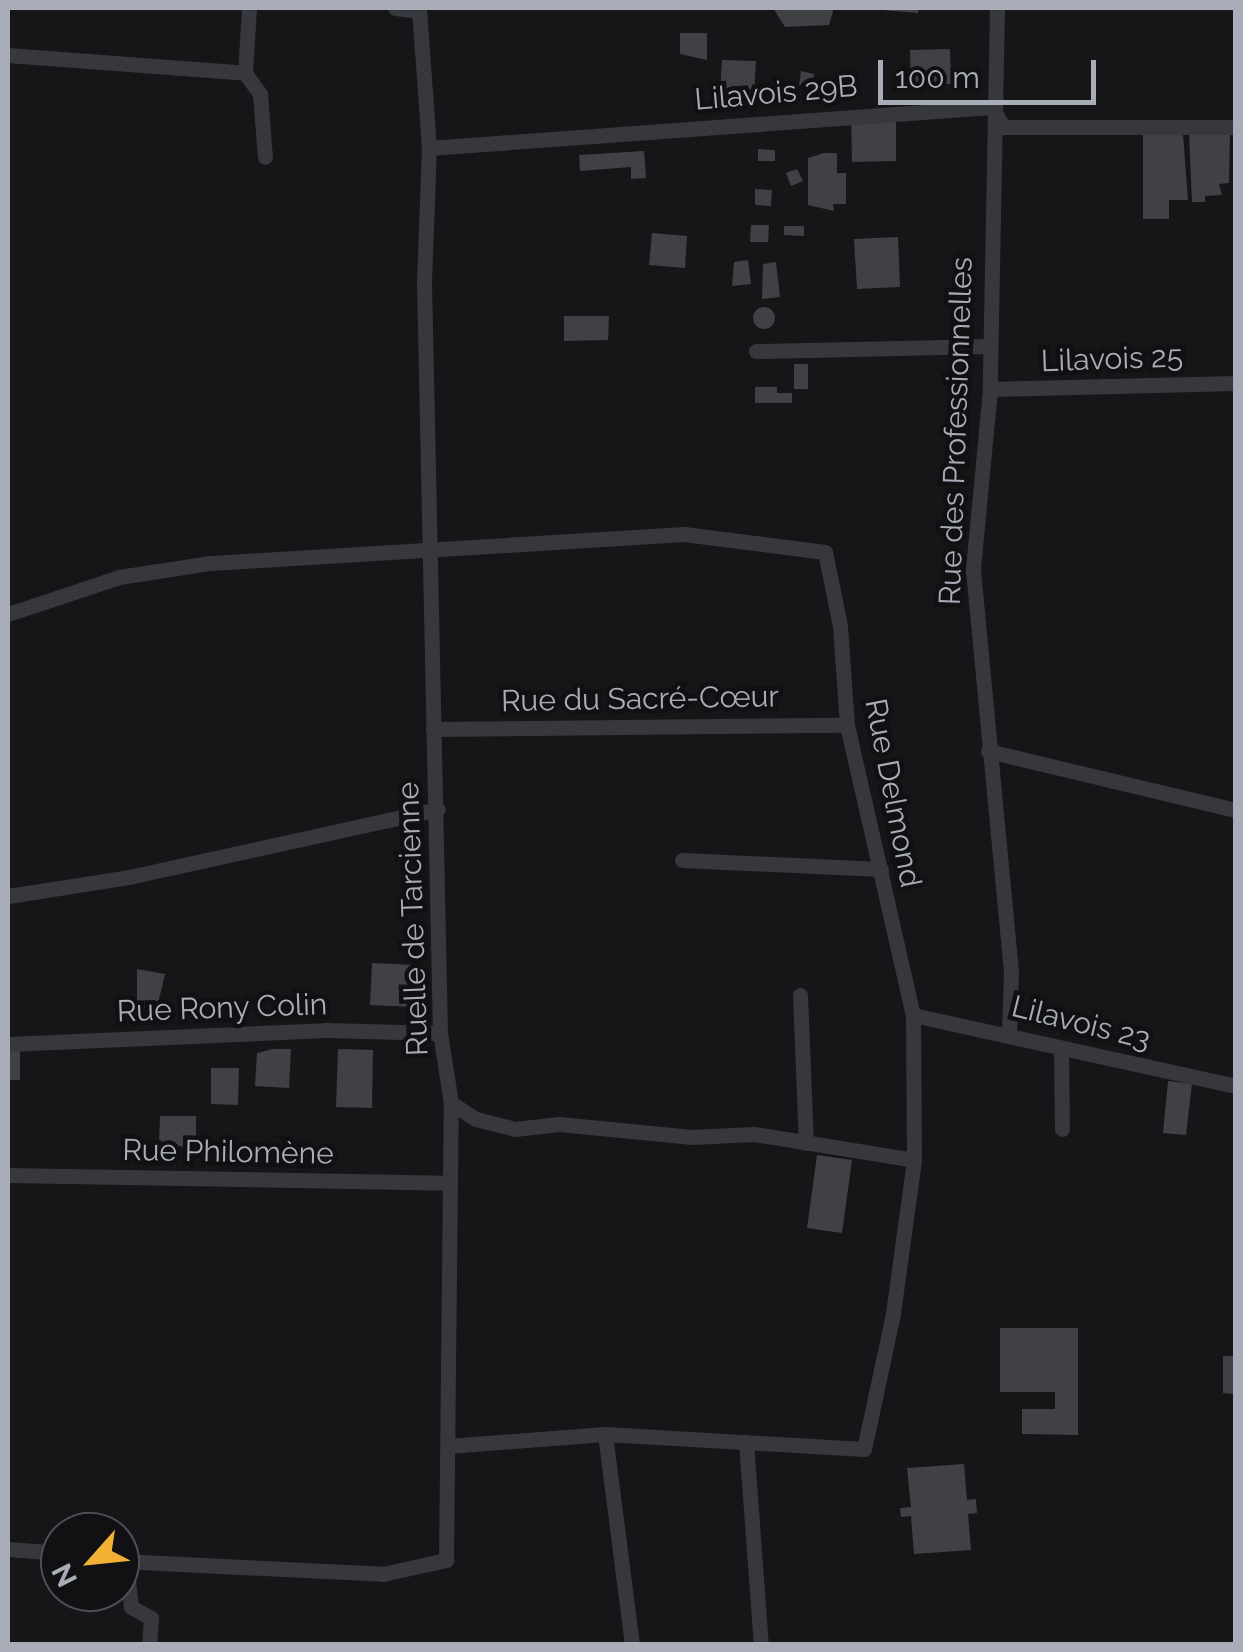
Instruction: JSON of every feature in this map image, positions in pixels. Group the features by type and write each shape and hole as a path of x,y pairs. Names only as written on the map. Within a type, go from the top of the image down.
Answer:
{"street":[{"path":"249,8 245,73 260,94 264,157"},
{"path":"396,8 418,9"},
{"name":"Rue des Professionnelles","path":"997,8 992,107 990,390 973,570 1011,972 1008,1034"},
{"name":"Ruelle de Tarcienne","path":"140,1563 383,1574 446,1560 451,1103 440,1033 424,282 429,148 418,9"},
{"path":"8,54 245,73"},
{"path":"992,107 1003,127 1236,127"},
{"name":"Lilavois 29B","path":"429,148 992,107"},
{"path":"756,351 990,346"},
{"name":"Lilavois 25","path":"990,390 1236,383"},
{"name":"Rue Delmond","path":"8,614 119,577 192,566 684,534 825,552 840,626 847,724 913,1015 914,1160 893,1314 864,1448 605,1434 448,1446"},
{"name":"Rue du Sacré-Cœur","path":"433,729 847,724"},
{"path":"988,751 1236,810"},
{"path":"8,896 130,877 438,809"},
{"path":"682,860 881,868"},
{"path":"800,995 806,1143"},
{"name":"Lilavois 23","path":"913,1015 1236,1086"},
{"name":"Rue Rony Colin","path":"8,1044 326,1030 440,1033"},
{"path":"1061,1049 1062,1129"},
{"path":"451,1103 476,1119 514,1129 559,1124 692,1136 754,1134 914,1160"},
{"name":"Rue Philomène","path":"8,1175 448,1183"},
{"path":"605,1434 632,1644"},
{"path":"746,1442 761,1644"},
{"path":"8,1549 40,1551"},
{"path":"140,1612 150,1618 149,1644"}],"building":[{"path":"773,8 833,11 829,25 785,27"},
{"path":"858,8 919,8 918,13"},
{"path":"680,33 707,33 707,60 680,54"},
{"path":"950,49 951,84 911,85 910,50"},
{"path":"722,60 756,61 754,94 720,93"},
{"path":"801,71 814,74 812,88 799,86"},
{"path":"851,116 896,116 896,161 852,162"},
{"path":"1189,133 1230,133 1229,183 1219,184 1222,195 1205,196 1205,202 1192,202"},
{"path":"1143,134 1183,134 1188,200 1169,200 1169,219 1143,219"},
{"path":"758,149 775,150 775,161 758,161"},
{"path":"644,151 646,178 631,179 631,167 580,171 579,155"},
{"path":"837,153 837,173 846,173 846,204 833,204 834,211 808,205 808,158"},
{"path":"797,169 803,181 791,186 786,173"},
{"path":"755,189 772,190 771,206 755,205"},
{"path":"751,225 769,225 768,242 750,242"},
{"path":"784,226 804,226 804,236 784,235"},
{"path":"652,233 687,236 685,268 649,265"},
{"path":"898,237 900,287 857,289 854,239"},
{"path":"748,260 751,284 732,286 734,262"},
{"path":"776,262 780,297 762,299 763,264"},
{"path":"764,307 772,310 772,326 764,329 756,326 753,318 756,310"},
{"path":"564,316 609,316 608,340 564,341"},
{"path":"794,364 808,364 808,389 794,389"},
{"path":"755,387 777,387 777,393 792,393 792,403 755,403"},
{"path":"372,963 415,965 413,1007 370,1005"},
{"path":"137,969 165,974 157,1008 137,1008"},
{"path":"8,1049 20,1049 20,1080 8,1080"},
{"path":"291,1049 289,1088 255,1086 257,1053"},
{"path":"338,1049 373,1050 372,1108 336,1107"},
{"path":"211,1068 239,1068 238,1105 211,1104"},
{"path":"1168,1081 1192,1084 1186,1135 1163,1133"},
{"path":"160,1116 196,1116 196,1141 186,1141 185,1147 159,1142"},
{"path":"817,1155 852,1160 842,1233 807,1228"},
{"path":"1000,1328 1078,1328 1078,1435 1022,1434 1022,1409 1055,1409 1055,1392 1000,1392"},
{"path":"1223,1356 1236,1356 1236,1394 1223,1393"},
{"path":"964,1464 967,1500 976,1499 977,1513 968,1514 971,1550 914,1554 911,1516 901,1517 900,1508 911,1507 907,1468"}]}
